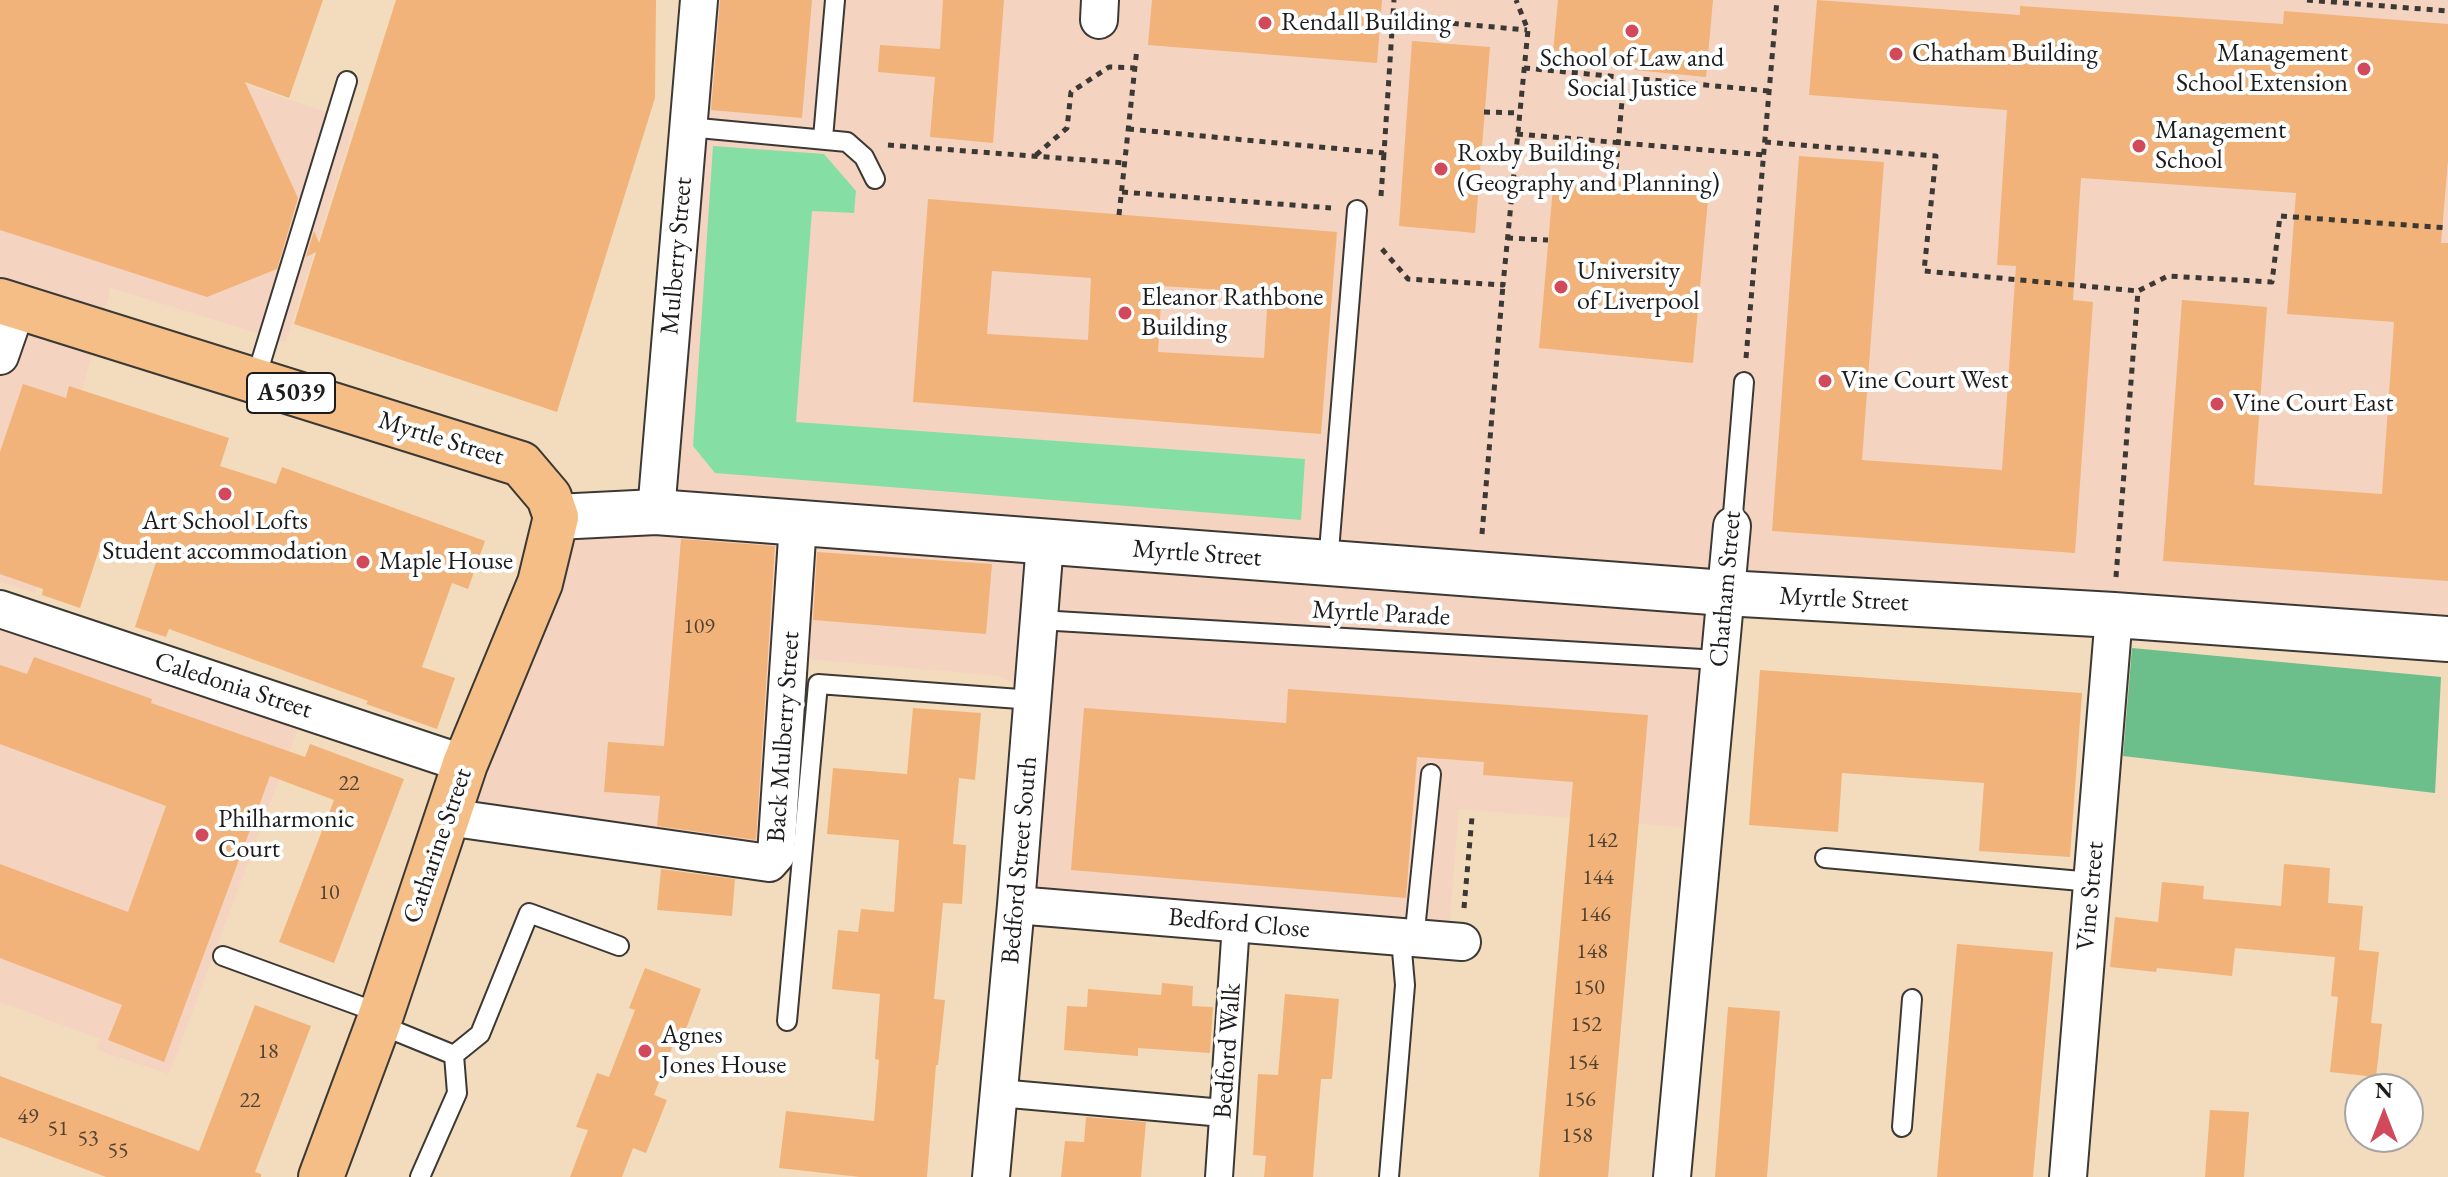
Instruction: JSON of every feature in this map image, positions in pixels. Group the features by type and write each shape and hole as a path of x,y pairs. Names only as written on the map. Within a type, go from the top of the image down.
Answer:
{"main road":[{"name":"Myrtle Street","path":"8,304 521,464 549,497 556,517"},
{"name":"Catharine Street","path":"321,1177 380,1019 465,764 540,583 556,517"}],"street":[{"name":"Mulberry Street","path":"656,512 699,0"},
{"path":"0,356 8,304"},
{"name":"Myrtle Street","path":"556,517 656,512 1725,593 2114,615 2448,639"},
{"name":"Back Mulberry Street","path":"447,817 769,863 776,855 798,523"},
{"name":"Chatham Street","path":"1672,1177 1732,526"},
{"name":"Bedford Street South","path":"991,1177 1045,543"},
{"name":"Caledonia Street","path":"0,609 465,764"},
{"name":"Vine Street","path":"2068,1177 2114,615"},
{"name":"Bedford Close","path":"1016,905 1462,942"},
{"name":"Bedford Walk","path":"1219,1177 1236,924"},
{"path":"999,1093 1223,1113"}],"lane":[{"path":"823,138 835,0"},
{"path":"255,381 347,81"},
{"path":"688,127 847,142 864,157 875,179"},
{"path":"1328,563 1357,210"},
{"name":"Chatham Street","path":"1732,526 1744,382"},
{"name":"Myrtle Parade","path":"1039,620 1719,660"},
{"path":"787,1021 818,684 1033,700"},
{"path":"1389,1177 1408,939 1431,774"},
{"path":"1825,858 2092,882"},
{"path":"454,1055 480,1034 529,913 619,946"},
{"path":"223,956 380,1019 454,1055"},
{"path":"1902,1127 1912,999"},
{"path":"420,1177 457,1093 454,1055"}],"path":[{"path":"1122,192 1380,212 1394,0"},
{"path":"1479,574 1528,30 1516,0"},
{"path":"1744,382 1777,0"},
{"path":"2307,0 2448,11"},
{"path":"1393,18 1528,30"},
{"path":"1119,215 1137,48"},
{"path":"1035,156 1067,128 1071,92 1109,67 1135,68"},
{"path":"1524,68 1769,91"},
{"path":"1615,181 1624,78"},
{"path":"1484,112 1519,113"},
{"path":"1128,129 1384,153"},
{"path":"1517,134 1764,155"},
{"path":"847,142 1124,163"},
{"path":"1765,142 1936,156 1924,271 2138,291 2168,276 2272,282 2280,216 2448,228"},
{"path":"1507,238 1548,240"},
{"path":"1379,245 1408,279 1503,285"},
{"path":"2114,615 2138,291"},
{"path":"1462,942 1472,817"}],"shaded area":[{"path":"0,0 355,122 286,342 111,288 62,460 78,464 35,593 0,582"},
{"name":"University of Liverpool","path":"699,0 2448,0 2448,638 1726,593 1704,829 1459,809 1448,942 1016,905 1034,693 999,676 808,659 789,673 776,855 447,817 556,517 656,512"},
{"path":"0,609 305,710 169,1074 97,1050 100,1039 0,1002"}],"green space":[{"path":"713,146 824,154 856,191 854,213 812,211 796,422 1305,459 1301,520 715,473 693,446"},
{"path":"2132,648 2441,677 2435,793 2123,756"}],"building":[{"path":"0,0 323,0 289,98 245,82 298,198 277,269 207,297 0,230"},
{"path":"396,0 656,0 655,98 557,412 294,324 316,252 306,257 314,231 319,243"},
{"path":"720,0 812,0 802,118 711,110"},
{"path":"943,0 1004,0 993,143 930,137 935,77 878,72 880,45 940,49"},
{"name":"Rendall Building","path":"1152,0 1382,0 1377,63 1148,45"},
{"name":"School of Law and Social Justice","path":"1558,0 1713,0 1706,77 1552,62"},
{"path":"1817,0 2020,15 2020,6 2283,24 2284,11 2448,24 2448,160 2441,243 2448,243 2448,581 2163,561 2182,300 2267,307 2254,485 2382,494 2394,322 2287,314 2296,193 2081,178 2073,300 2093,302 2075,553 1772,531 1799,156 1884,162 1862,460 2002,470 2016,266 1997,265 2007,110 1809,95"},
{"name":"Roxby Building (Geography and Planning)","path":"1412,41 1490,47 1475,233 1399,226"},
{"path":"1554,176 1709,189 1693,363 1539,348"},
{"name":"Eleanor Rathbone Building","path":"928,199 1337,232 1321,434 913,402","holes":["992,271 1091,278 1088,340 987,334","1162,286 1268,293 1264,358 1158,352"]},
{"path":"23,384 66,398 69,386 229,438 220,466 276,484 282,467 485,541 468,589 452,583 422,667 455,678 437,729 169,629 166,637 135,627 158,556 103,538 80,608 42,595 43,589 0,574 0,452"},
{"path":"681,539 775,546 756,840 657,826 660,796 604,792 608,742 664,746"},
{"path":"817,552 992,564 986,634 813,620"},
{"name":"Philharmonic Court","path":"34,657 152,699 151,703 305,757 310,744 404,779 334,963 279,942 334,800 270,776 164,1062 108,1040 122,1005 0,958 0,864 128,912 166,806 0,744 0,665 27,674"},
{"path":"1760,670 2082,693 2070,857 1979,851 1984,783 1842,773 1838,832 1749,825"},
{"path":"1288,689 1648,715 1608,1177 1539,1177 1573,782 1483,775 1484,762 1417,757 1406,898 1071,870 1084,708 1286,723"},
{"path":"913,708 981,713 975,780 959,778 953,844 966,845 962,904 943,903 934,999 945,1000 927,1177 860,1177 779,1168 786,1111 874,1121 880,994 832,989 838,930 858,932 861,909 894,912 899,840 827,834 833,768 907,774"},
{"path":"2284,864 2330,868 2328,903 2363,906 2359,950 2379,952 2371,1023 2382,1024 2376,1073 2330,1072 2338,997 2331,996 2335,957 2235,948 2232,976 2157,968 2156,972 2110,967 2115,917 2158,922 2162,882 2204,886 2203,899 2281,906"},
{"path":"661,869 735,879 732,916 657,910"},
{"path":"1957,944 2053,952 2033,1177 1937,1177"},
{"name":"Agnes Jones House","path":"645,968 701,989 686,1029 680,1027 654,1095 667,1100 646,1153 633,1148 622,1177 570,1177 588,1130 576,1127 597,1073 609,1077 635,1010 629,1008"},
{"path":"1162,983 1193,986 1192,1006 1213,1007 1210,1053 1138,1048 1138,1056 1064,1050 1067,1006 1087,1007 1088,989 1161,995"},
{"path":"1285,994 1339,999 1332,1079 1321,1079 1313,1177 1264,1177 1266,1156 1253,1155 1258,1074 1278,1075"},
{"path":"255,1005 311,1026 255,1172 261,1177 106,1177 0,1137 0,1076 199,1151"},
{"path":"1728,1007 1780,1011 1767,1177 1715,1177"},
{"path":"2210,1110 2249,1112 2244,1177 2205,1177"},
{"path":"1086,1117 1146,1122 1141,1177 1061,1177 1065,1141 1084,1142"}],"place":[{"name":"Rendall Building","path":"1265,23"},
{"name":"School of Law and Social Justice","path":"1632,31"},
{"name":"Chatham Building","path":"1896,54"},
{"name":"Management School Extension","path":"2364,69"},
{"name":"Management School","path":"2139,146"},
{"name":"Roxby Building (Geography and Planning)","path":"1441,169"},
{"name":"University of Liverpool","path":"1561,287"},
{"name":"Eleanor Rathbone Building","path":"1125,313"},
{"name":"Vine Court West","path":"1825,381"},
{"name":"Vine Court East","path":"2217,404"},
{"name":"Art School Lofts Student accommodation","path":"225,494"},
{"name":"Maple House","path":"363,562"},
{"name":"Philharmonic Court","path":"202,835"},
{"name":"Agnes Jones House","path":"645,1051"}]}
